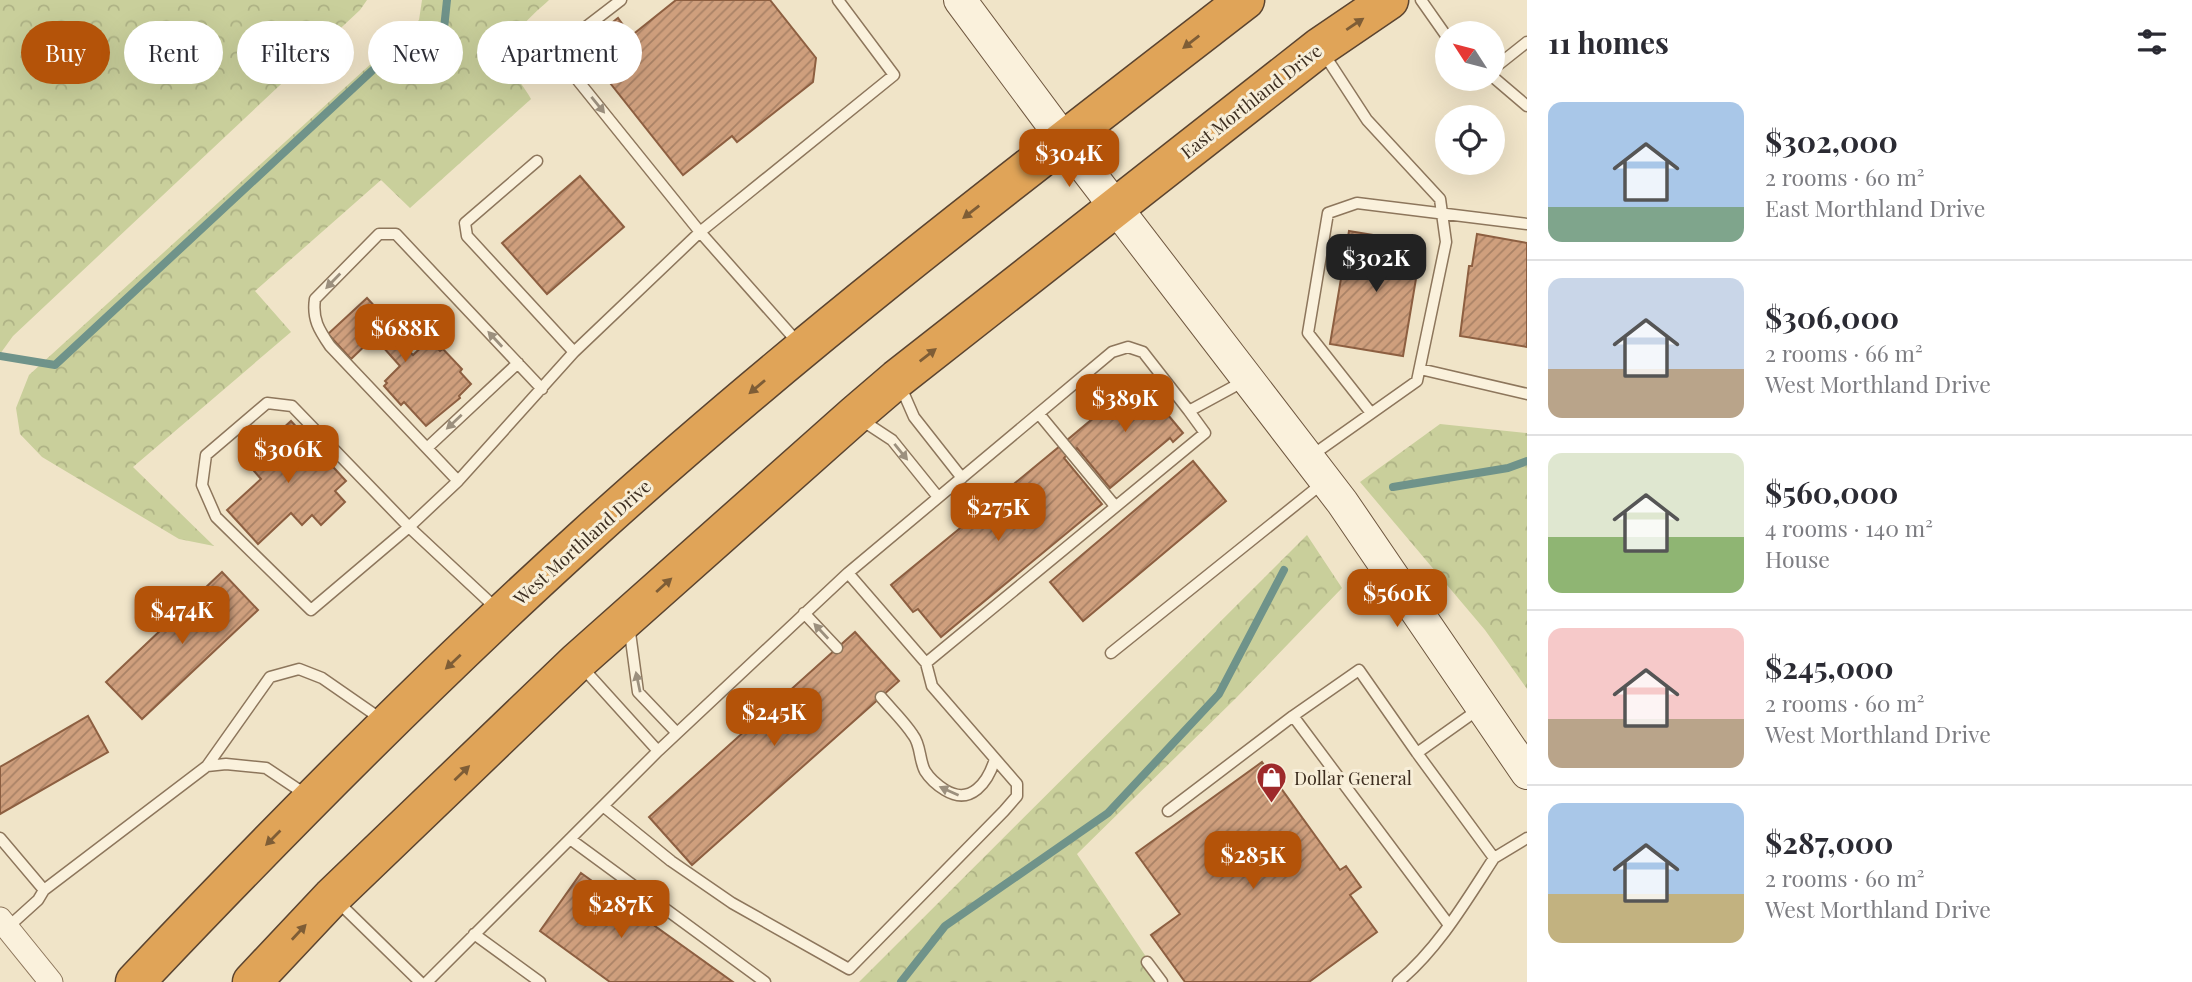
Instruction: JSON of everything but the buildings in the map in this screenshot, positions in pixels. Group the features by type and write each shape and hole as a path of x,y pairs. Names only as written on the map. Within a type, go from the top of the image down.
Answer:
{"highway":[{"path":"1064,140 1245,0"},
{"name":"East Morthland Drive","path":"1115,206 1320,47 1389,0"},
{"name":"West Morthland Drive","path":"135,982 259,851 586,536 899,268 1064,140"},
{"path":"252,982 332,897 578,662 897,379 1115,206"}],"main road":[{"path":"960,0 1317,469 1527,773"}],"street":[{"path":"4,924 51,982"}],"lane":[{"path":"621,0 569,40 567,67 700,232 803,349"},
{"path":"502,615 409,527 292,406 267,403 206,456 202,485 216,517 311,610 409,527 458,481 574,352 700,232 894,75 838,0"},
{"path":"1421,0 1436,21"},
{"path":"1505,59 1527,42"},
{"path":"1111,653 1317,469 1371,413 1417,381 1446,242 1440,199 1367,120 1320,47"},
{"path":"1505,87 1527,106"},
{"path":"537,161 465,223 467,236 574,352"},
{"path":"1371,413 1308,333 1328,213 1357,203 1527,224"},
{"path":"458,481 337,353 317,327 313,311 315,299 379,234 396,234 542,389"},
{"path":"426,982 658,751 848,573 1112,352 1128,347 1143,352 1205,433 926,663"},
{"path":"426,448 517,363"},
{"path":"1420,369 1527,394"},
{"path":"1189,411 1248,378"},
{"path":"897,379 914,417 962,478"},
{"path":"1039,414 1115,506"},
{"path":"855,415 892,440 938,497"},
{"path":"603,806 671,861 732,902 849,969 1004,811 1017,796 1017,784 932,687 926,663 848,573"},
{"path":"804,613 837,648"},
{"path":"628,618 638,692 677,733"},
{"path":"578,662 658,751"},
{"path":"4,924 38,900 44,890 207,766 270,677 299,669 322,678 388,724"},
{"path":"1168,811 1293,716 1359,670 1494,859"},
{"path":"881,696 915,737 924,769 935,784 951,794 964,796 978,790 989,776 995,759"},
{"path":"1417,752 1482,706"},
{"path":"1293,716 1449,925"},
{"path":"207,766 226,764 267,768 312,799"},
{"path":"0,838 44,890"},
{"path":"1398,982 1411,971 1449,925 1494,859 1527,838"},
{"path":"570,839 765,982"},
{"path":"332,897 420,982"},
{"path":"474,934 540,982"},
{"path":"1147,962 1162,982"}],"green space":[{"path":"0,0 367,0 348,21 237,21 237,84 281,84 13,336 0,354"},
{"path":"422,0 549,0 526,21 477,21 477,84 521,84 531,99 410,208 381,180 255,291 291,332 133,467 214,546 179,539 42,457 20,434 16,408 29,375 349,84 354,84 354,79 368,66 368,84 463,84 463,21 419,20"},
{"path":"1440,424 1527,433 1527,689 1485,630 1360,482"},
{"path":"1307,535 1342,588 1236,698 1077,854 1163,982 859,982"}],"waterway":[{"path":"0,356 55,365 404,41 443,38 447,0"},
{"path":"1393,487 1508,468 1527,461"},
{"path":"901,982 945,926 1108,813 1219,694 1284,570"}],"place":[{"name":"Dollar General","path":"1271,805"}]}
